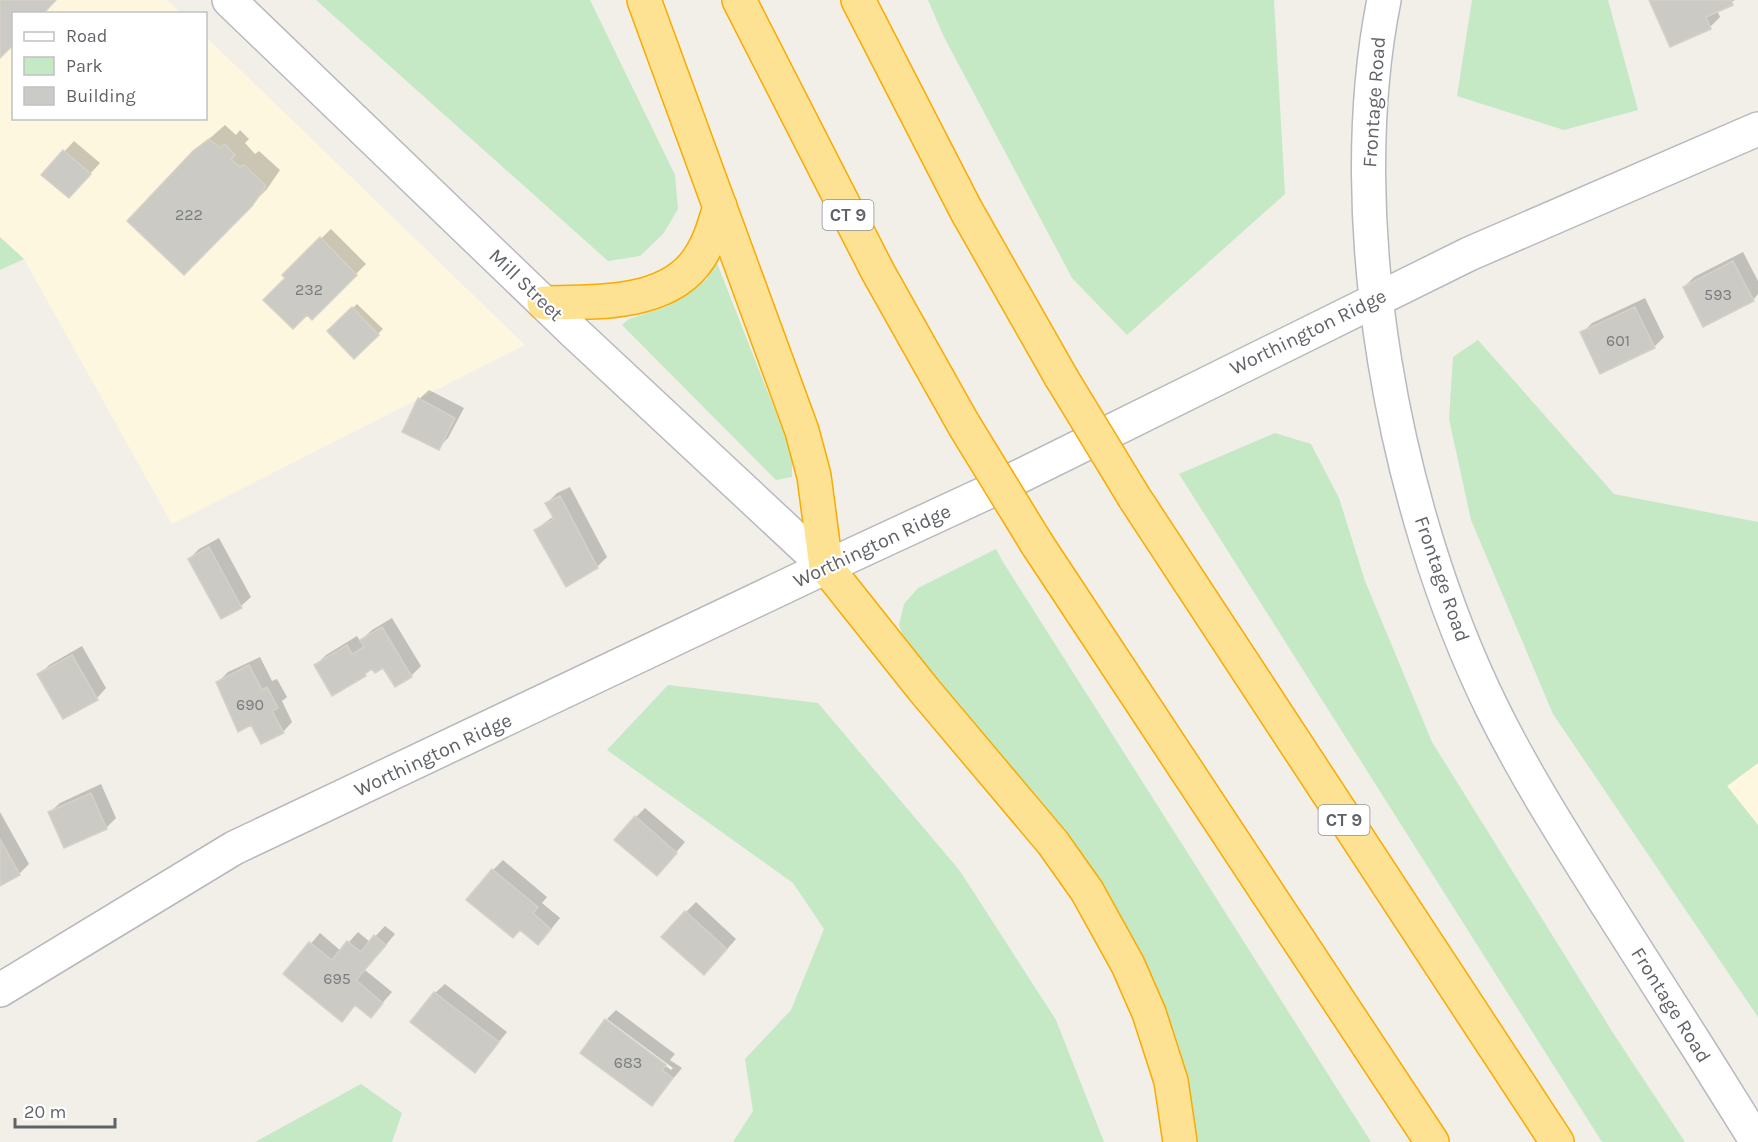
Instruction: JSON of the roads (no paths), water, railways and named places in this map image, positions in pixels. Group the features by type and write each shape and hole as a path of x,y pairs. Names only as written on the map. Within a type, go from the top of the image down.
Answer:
{"highway":[{"path":"644,0 802,431 816,488 826,567 924,690 1059,850 1087,891 1128,965 1149,1013 1171,1081 1180,1142"},
{"name":"CT 9","path":"739,0 856,230 964,425 1037,544 1432,1142"},
{"name":"CT 9","path":"858,0 970,219 1061,377 1134,497 1557,1142"},
{"path":"544,303 625,298 653,291 674,282 688,271 702,253 720,206"}],"main road":[{"name":"Mill Street","path":"229,0 544,303 826,567"},
{"name":"Frontage Road","path":"1384,0 1371,91 1368,150 1370,218 1377,298 1389,380 1413,487 1440,579 1473,667 1510,743 1552,816 1757,1142"},
{"name":"Worthington Ridge","path":"0,990 234,849 988,492 1377,298 1526,228 1758,129"}]}
